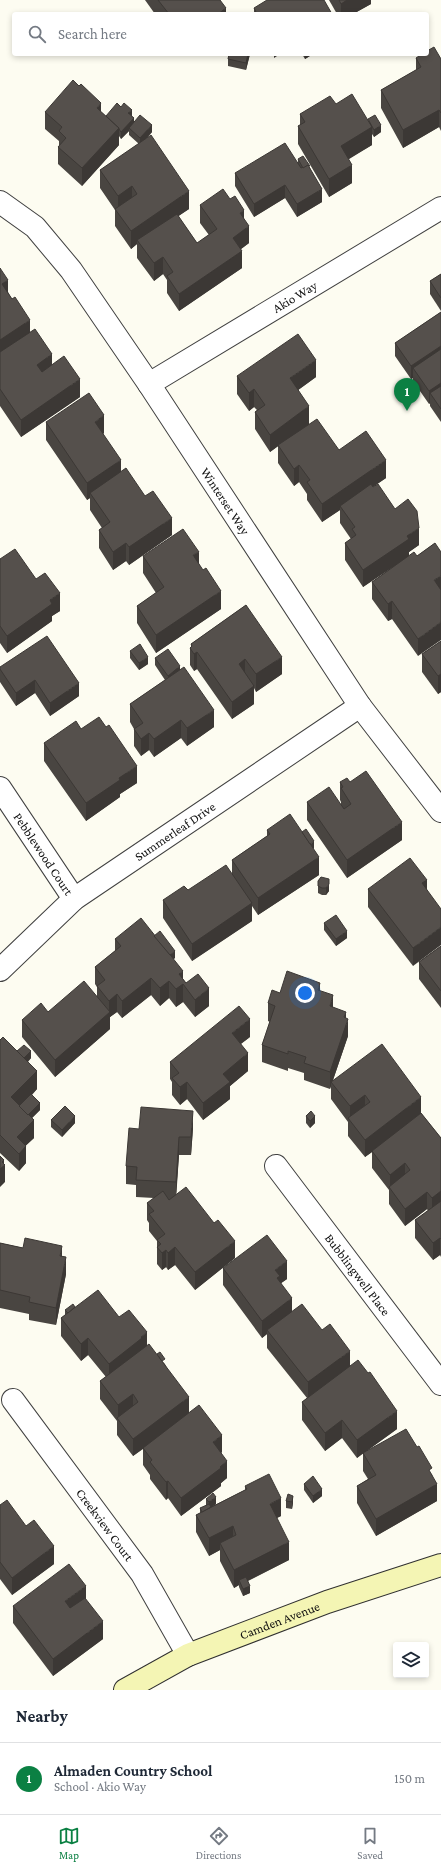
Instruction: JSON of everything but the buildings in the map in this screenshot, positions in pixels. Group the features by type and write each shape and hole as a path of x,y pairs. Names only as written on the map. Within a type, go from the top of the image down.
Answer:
{"street":[{"name":"Winterset Way","path":"0,202 35,227 71,270 149,384 360,706 441,811"},
{"name":"Akio Way","path":"149,384 441,208"},
{"name":"Summerleaf Drive","path":"0,970 74,899 360,706"},
{"name":"Pebblewood Court","path":"0,788 74,899"},
{"name":"Bubblingwell Place","path":"276,1166 441,1384"},
{"name":"Creekview Court","path":"13,1400 142,1574 188,1655"},
{"name":"Camden Avenue","path":"125,1690 188,1655 327,1602 441,1565"}],"place":[{"name":"Almaden Country School","path":"407,411"}]}
